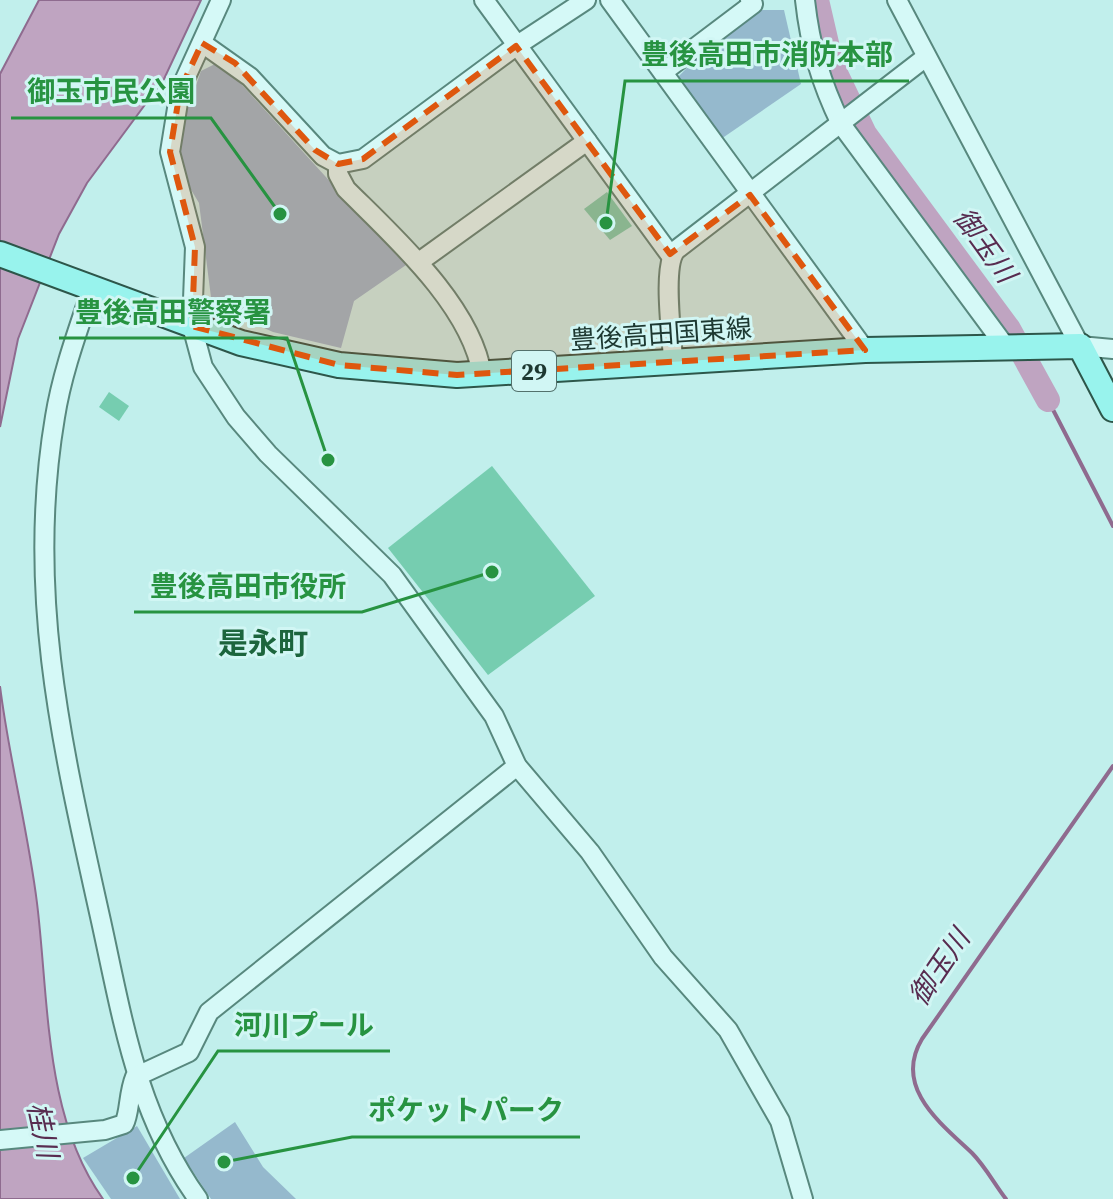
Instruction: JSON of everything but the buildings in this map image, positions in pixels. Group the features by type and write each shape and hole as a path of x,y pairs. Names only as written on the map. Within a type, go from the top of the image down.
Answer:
{"main road":[{"name":"豊後高田国東線","path":"0,254 241,343 339,365 482,375 673,360 865,350 1080,346"},
{"path":"1080,346 1113,409"}],"street":[{"path":"221,0 180,90 170,152 195,247 192,326 203,367 236,417 268,454 392,575 494,716 517,766 590,852 640,928 728,1030 748,1060 780,1121 803,1199"},
{"path":"484,0 671,256 673,360"},
{"path":"202,43 235,63 315,150 338,164 363,159 516,46 586,0"},
{"path":"610,0 865,350"},
{"path":"663,72 753,4 750,0"},
{"path":"805,0 822,86 841,124 1013,345"},
{"path":"897,0 1080,346 1113,349"},
{"path":"671,256 926,57"},
{"path":"419,262 587,141"},
{"path":"338,164 338,174 346,189 436,283 479,355 482,375"},
{"path":"83,285 55,413 48,461 44,585 47,641 59,732 135,1077 171,1162 198,1199"},
{"path":"0,1140 105,1130 124,1124 128,1117 127,1095 135,1077 189,1052 209,1012 517,766"}],"highlighted area":[{"path":"202,43 235,63 315,150 338,164 363,159 516,46 670,254 750,195 865,350 457,375 339,365 192,326 195,247 170,152 180,90"}],"shaded area":[{"path":"744,10 784,10 801,84 721,139 677,78"},
{"path":"217,63 224,65 406,265 354,301 341,348 273,332 212,305 199,203 190,188 179,147 201,71"},
{"path":"235,1122 263,1167 296,1199 211,1199 184,1158"},
{"path":"137,1126 180,1199 111,1199 83,1158"}],"water":[{"path":"39,0 201,0 164,79 87,183 59,234 18,339 0,427 0,74"},
{"name":"桂川","path":"0,686 33,876 52,1057 59,1095 69,1132 84,1167 103,1199 0,1199"}],"waterway":[{"name":"御玉川","path":"817,0 832,65 865,134 1009,329 1048,400"},
{"name":"御玉川","path":"1048,400 1113,526"},
{"name":"御玉川","path":"1006,1199 977,1158 924,1103 913,1073 915,1056 922,1039 1113,766"}],"place":[{"name":"御玉市民公園","path":"280,214"},
{"name":"豊後高田市消防本部","path":"606,223"},
{"name":"豊後高田警察署","path":"328,460"},
{"name":"豊後高田市役所","path":"492,572"},
{"name":"ポケットパーク","path":"224,1162"},
{"name":"河川プール","path":"133,1178"}],"district":[{"name":"是永町","path":"263,643"}]}
